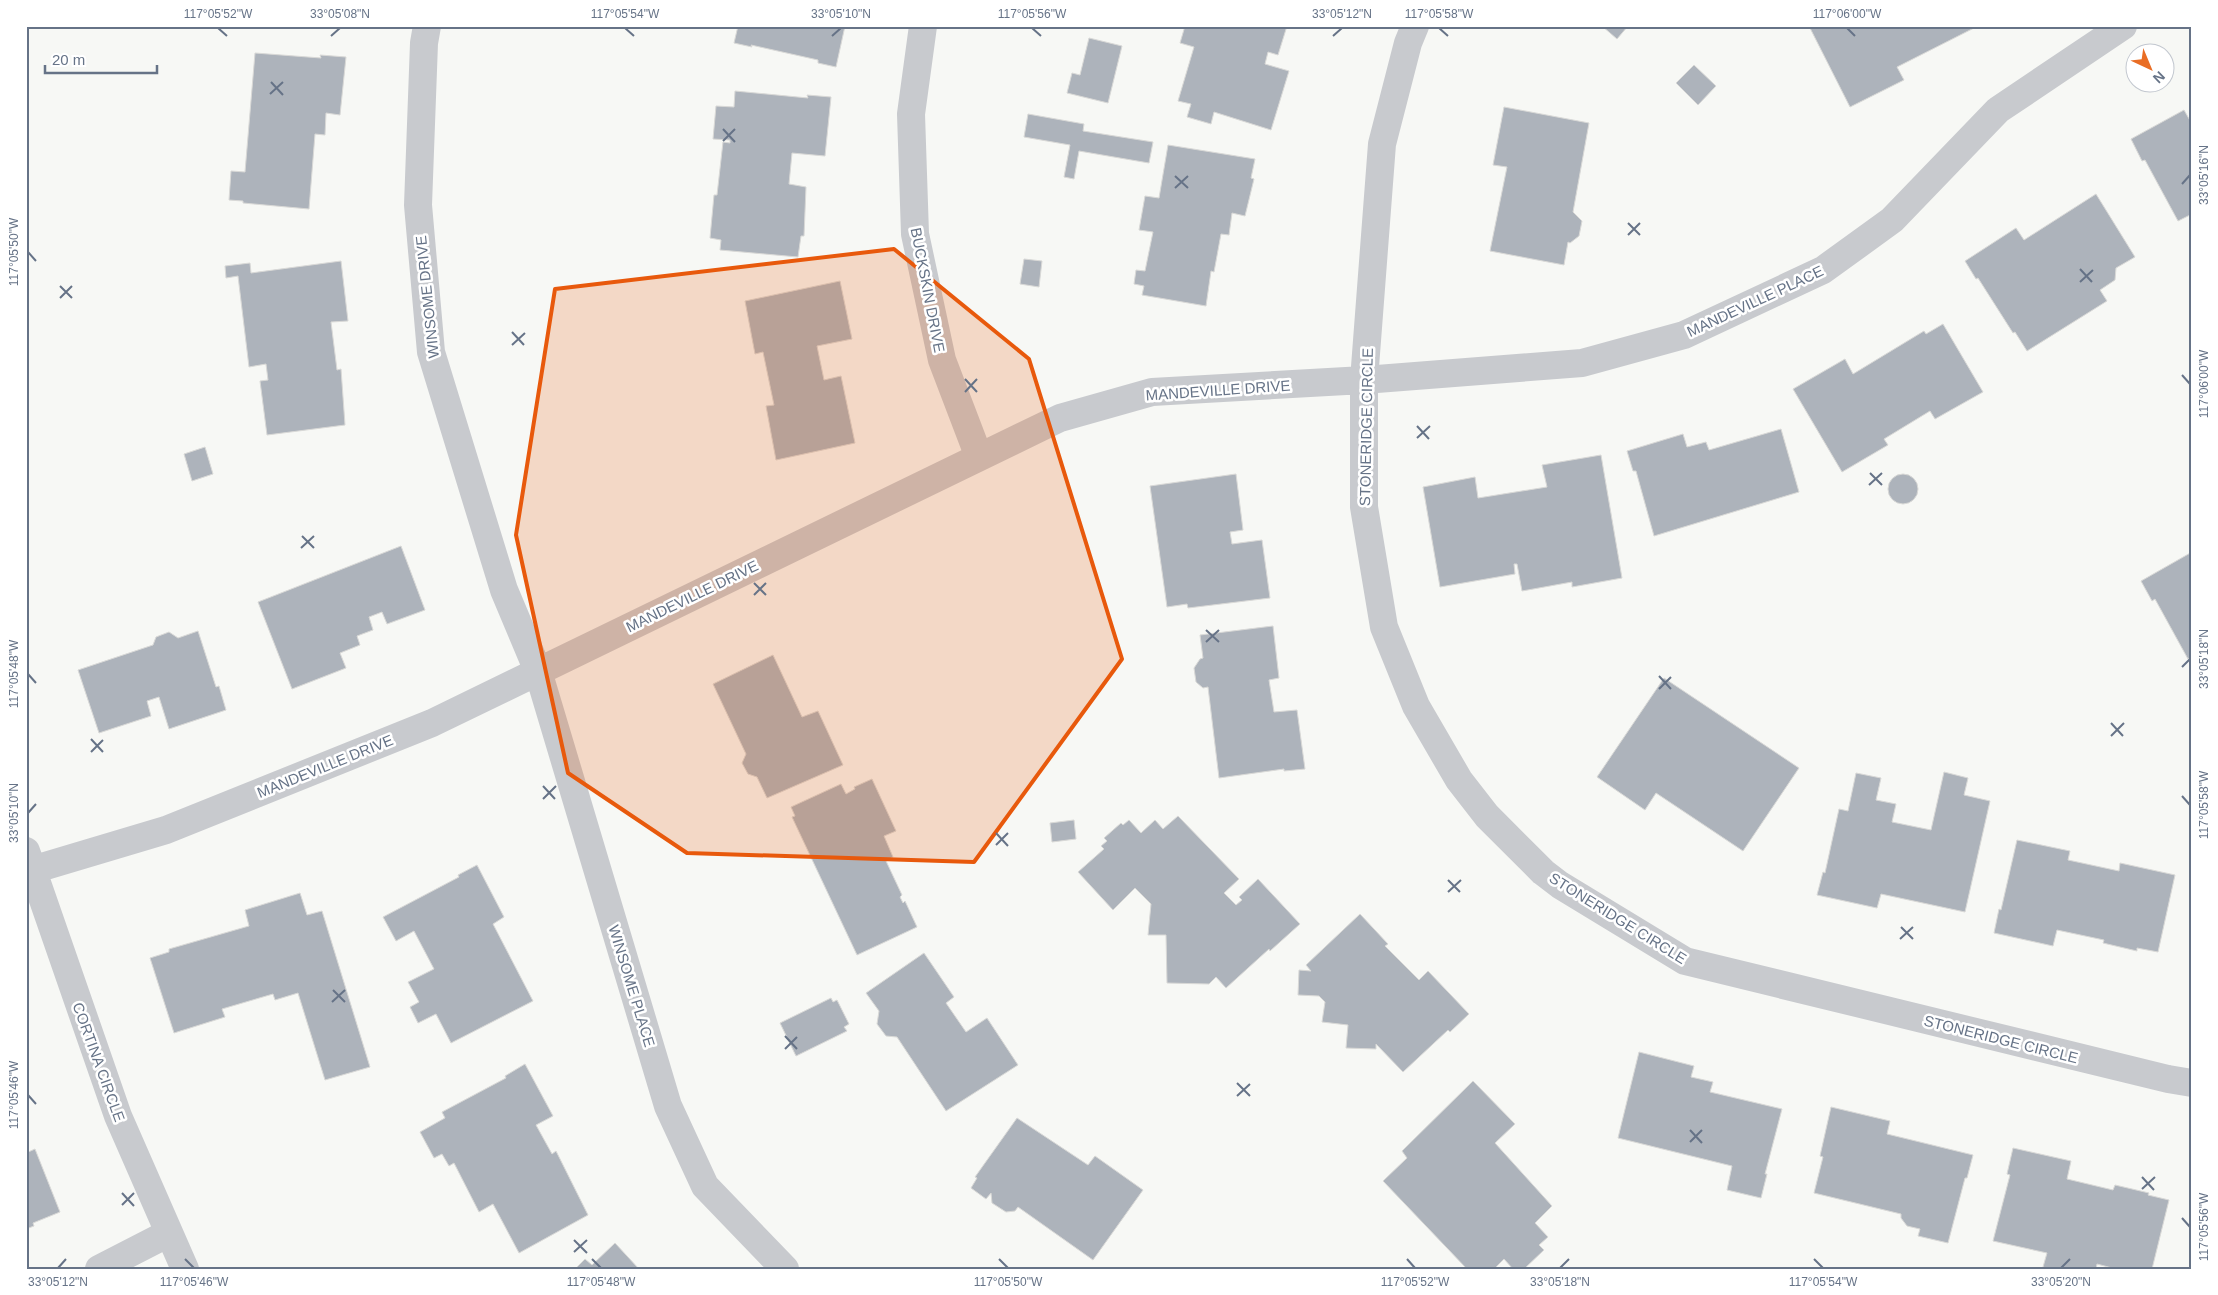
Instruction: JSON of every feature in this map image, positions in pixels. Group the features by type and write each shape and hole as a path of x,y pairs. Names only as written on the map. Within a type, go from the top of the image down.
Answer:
{"street":[{"name":"WINSOME DRIVE","path":"427,26 424,43 418,205 431,352 504,590 538,671"},
{"name":"BUCKSKIN DRIVE","path":"923,26 911,114 915,234 942,360 979,457"},
{"name":"STONERIDGE CIRCLE","path":"1415,26 1408,43 1382,144 1364,380 1364,507 1384,627 1416,706 1460,780 1487,816 1543,872 1560,885 1685,961 2168,1079 2192,1083"},
{"name":"MANDEVILLE PLACE","path":"1364,380 1582,363 1684,335 1823,270 1892,220 1998,110 2123,26"},
{"name":"MANDEVILLE DRIVE","path":"29,861 166,830 432,723 1060,418 1152,392 1364,380"},
{"name":"WINSOME PLACE","path":"538,671 668,1106 705,1186 785,1269"},
{"name":"CORTINA CIRCLE","path":"29,861 118,1116 185,1269"},
{"path":"99,1269 169,1233"}],"highlighted area":[{"path":"894,249 1029,359 1122,659 974,862 687,853 568,773 516,535 555,289"}],"building":[{"path":"738,26 845,26 836,67 818,63 818,60 734,43"},
{"path":"1185,26 1287,26 1278,55 1268,52 1265,64 1289,71 1271,130 1214,112 1211,124 1187,117 1191,104 1178,101 1194,47 1180,43"},
{"path":"1602,26 1628,26 1617,39"},
{"path":"1812,26 1973,26 1974,28 1897,67 1904,80 1850,107 1810,28"},
{"path":"1089,38 1122,46 1108,103 1067,93 1072,73 1080,75"},
{"path":"255,53 321,58 320,55 346,57 340,115 326,113 325,135 315,134 309,209 229,200 231,171 245,172"},
{"path":"1694,65 1716,86 1698,105 1676,83"},
{"path":"735,91 808,98 807,95 831,97 825,156 792,153 789,184 806,187 804,236 801,236 798,257 720,250 721,240 710,238 714,195 717,195 723,142 730,143 730,140 713,139 716,106 734,107"},
{"path":"1504,107 1589,123 1573,212 1582,221 1579,236 1570,243 1568,242 1564,265 1490,251 1507,167 1493,165"},
{"path":"2184,110 2192,124 2192,214 2178,221 2145,160 2142,161 2131,139"},
{"path":"1028,114 1084,124 1083,131 1153,142 1149,163 1079,151 1074,179 1064,177 1070,145 1024,137"},
{"path":"1168,145 1255,159 1251,178 1254,179 1245,216 1232,213 1229,235 1221,234 1214,272 1211,271 1206,306 1142,295 1144,286 1134,284 1136,270 1145,271 1153,232 1139,230 1145,196 1159,198"},
{"path":"2096,194 2135,257 2116,268 2115,280 2100,290 2107,301 2027,351 1965,261 2016,228 2024,240"},
{"path":"1024,259 1042,261 1039,287 1020,284"},
{"path":"341,261 348,321 331,322 337,370 341,369 345,425 267,435 260,381 268,380 266,364 249,367 238,276 226,278 225,266 250,263 251,273"},
{"path":"840,281 852,339 817,346 824,380 841,376 855,443 776,460 766,406 774,405 763,352 755,354 745,301"},
{"path":"1943,324 1983,392 1935,419 1930,411 1884,439 1888,445 1842,472 1793,389 1845,359 1853,374 1924,331 1926,334"},
{"path":"1781,429 1799,492 1654,536 1636,471 1633,471 1627,451 1683,434 1687,447 1706,442 1709,450"},
{"path":"205,447 213,474 192,481 184,454"},
{"path":"1601,455 1622,578 1572,587 1572,582 1522,591 1517,564 1514,564 1515,574 1440,587 1423,487 1475,477 1478,498 1547,487 1542,465"},
{"path":"1236,474 1243,530 1230,532 1232,544 1262,540 1270,598 1188,608 1187,604 1167,607 1150,486"},
{"path":"1903,474 1914,478 1918,489 1914,500 1903,504 1892,500 1888,489 1892,478"},
{"path":"401,546 425,610 387,624 382,612 369,617 373,630 357,636 360,645 340,653 346,668 292,689 258,602"},
{"path":"2192,552 2192,656 2188,659 2155,599 2152,601 2141,581"},
{"path":"1273,626 1279,678 1269,680 1274,712 1297,710 1305,769 1284,771 1284,769 1219,778 1208,687 1203,688 1196,682 1194,668 1200,659 1203,658 1200,635"},
{"path":"198,631 216,687 219,686 226,710 169,729 159,697 147,701 151,716 99,733 78,670 153,645 156,637 169,632 178,638"},
{"path":"773,655 802,717 818,711 843,765 767,798 757,777 748,774 742,763 746,754 713,684"},
{"path":"1664,678 1799,768 1743,851 1656,793 1645,810 1597,777"},
{"path":"1944,772 1968,778 1964,795 1990,801 1965,912 1881,894 1877,908 1817,895 1823,872 1825,873 1839,809 1848,811 1856,773 1881,778 1876,800 1896,804 1892,822 1931,830"},
{"path":"872,779 896,831 884,836 893,857 886,861 902,895 900,897 903,903 905,901 917,927 857,955 792,817 795,816 791,807 841,784 846,794 855,789 854,787"},
{"path":"1178,816 1239,879 1224,893 1236,905 1242,900 1239,897 1258,879 1300,924 1226,988 1216,977 1209,984 1167,983 1166,935 1148,935 1151,904 1135,888 1113,910 1078,872 1104,849 1101,846 1107,841 1104,838 1121,823 1123,825 1129,820 1141,833 1155,820 1163,829"},
{"path":"1074,820 1076,839 1052,842 1050,823"},
{"path":"2017,840 2070,851 2068,860 2119,871 2120,863 2175,875 2158,952 2137,948 2137,951 2103,943 2104,940 2057,930 2053,946 1994,933"},
{"path":"477,865 504,917 493,924 533,1001 451,1043 436,1014 418,1023 410,1007 419,1002 408,982 434,969 414,931 396,941 383,917 459,877 458,875"},
{"path":"300,893 307,915 322,911 370,1067 325,1080 298,993 275,1000 273,994 222,1009 225,1017 174,1033 150,958 169,952 169,949 249,926 245,910"},
{"path":"1360,914 1388,944 1385,946 1419,980 1428,971 1469,1014 1450,1032 1448,1030 1403,1072 1376,1044 1376,1049 1346,1048 1348,1025 1322,1022 1325,1002 1319,996 1298,995 1299,970 1311,971 1306,965"},
{"path":"924,953 954,997 946,1003 966,1032 987,1018 1018,1065 946,1111 897,1037 886,1036 877,1024 879,1011 866,993"},
{"path":"831,998 833,1002 837,1000 849,1024 844,1027 847,1031 796,1056 780,1023"},
{"path":"1639,1052 1694,1066 1691,1077 1713,1082 1710,1092 1782,1109 1765,1174 1767,1174 1761,1198 1727,1190 1732,1166 1618,1138"},
{"path":"525,1064 553,1116 536,1125 552,1154 556,1151 588,1215 519,1253 493,1204 479,1212 454,1163 449,1166 442,1154 434,1158 420,1132 445,1118 442,1112 506,1078 505,1076"},
{"path":"1473,1081 1515,1124 1495,1143 1552,1206 1535,1223 1548,1237 1539,1245 1544,1250 1524,1269 1513,1269 1504,1259 1494,1269 1467,1269 1383,1181 1407,1158 1402,1151"},
{"path":"1831,1107 1890,1121 1887,1134 1973,1155 1948,1243 1918,1236 1920,1229 1907,1226 1901,1218 1901,1214 1814,1193 1823,1157 1820,1156"},
{"path":"1017,1118 1088,1165 1095,1156 1143,1190 1093,1260 1018,1207 1015,1211 1006,1212 992,1203 991,1193 986,1199 971,1188 977,1178 975,1177"},
{"path":"2013,1148 2071,1161 2067,1179 2113,1190 2115,1185 2169,1200 2152,1269 2116,1269 2097,1264 2096,1269 2050,1269 2043,1267 2047,1253 1993,1241 2010,1175 2007,1174"},
{"path":"35,1149 60,1212 33,1223 34,1226 26,1229 26,1153"},
{"path":"615,1243 639,1269 575,1269 585,1259 592,1265"}]}
